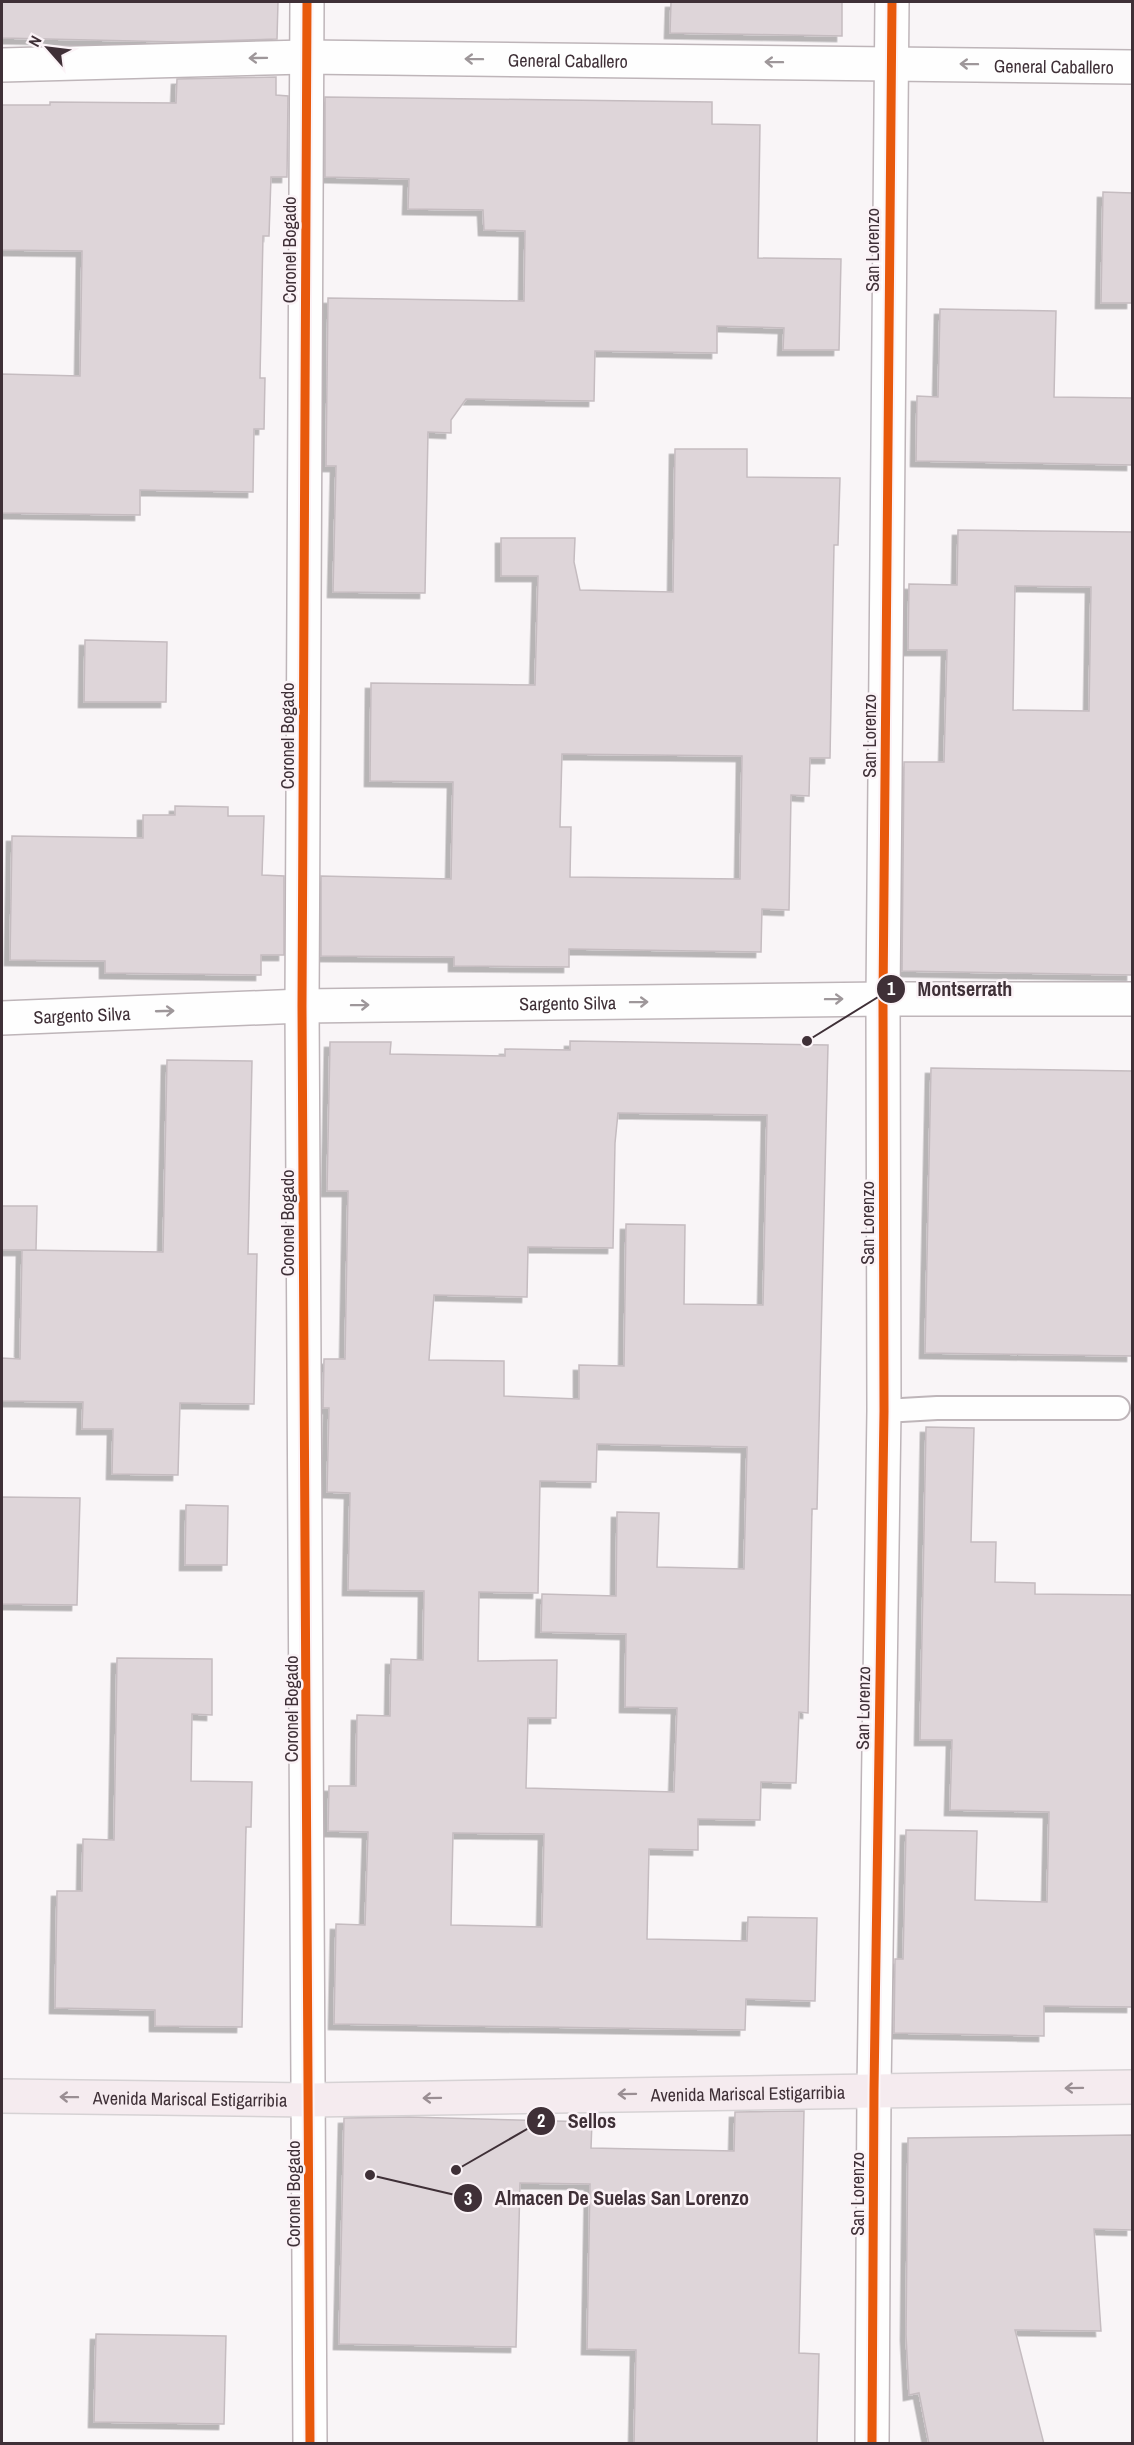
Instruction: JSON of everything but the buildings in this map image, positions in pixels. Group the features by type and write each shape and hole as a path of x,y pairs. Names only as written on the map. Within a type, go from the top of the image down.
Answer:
{"highway":[{"name":"Avenida Mariscal Estigarribia","path":"2,2096 310,2100 1132,2087"}],"street":[{"name":"Coronel Bogado","path":"307,2 302,1005 310,2100 310,2444"},
{"name":"San Lorenzo","path":"872,2444 874,2090 884,1411 883,999 892,2"},
{"name":"General Caballero","path":"2,65 306,57 1132,67"},
{"name":"Sargento Silva","path":"2,1018 302,1005 1132,999"}],"lane":[{"path":"884,1411 937,1408 1118,1408"}],"cycle path":[{"path":"307,2 302,1006 310,2444"},
{"path":"872,2444 874,2090 884,1411 883,999 892,2"}],"place":[{"name":"Montserrath","path":"807,1041"},
{"name":"Sellos","path":"456,2170"},
{"name":"Almacen De Suelas San Lorenzo","path":"370,2175"}]}
